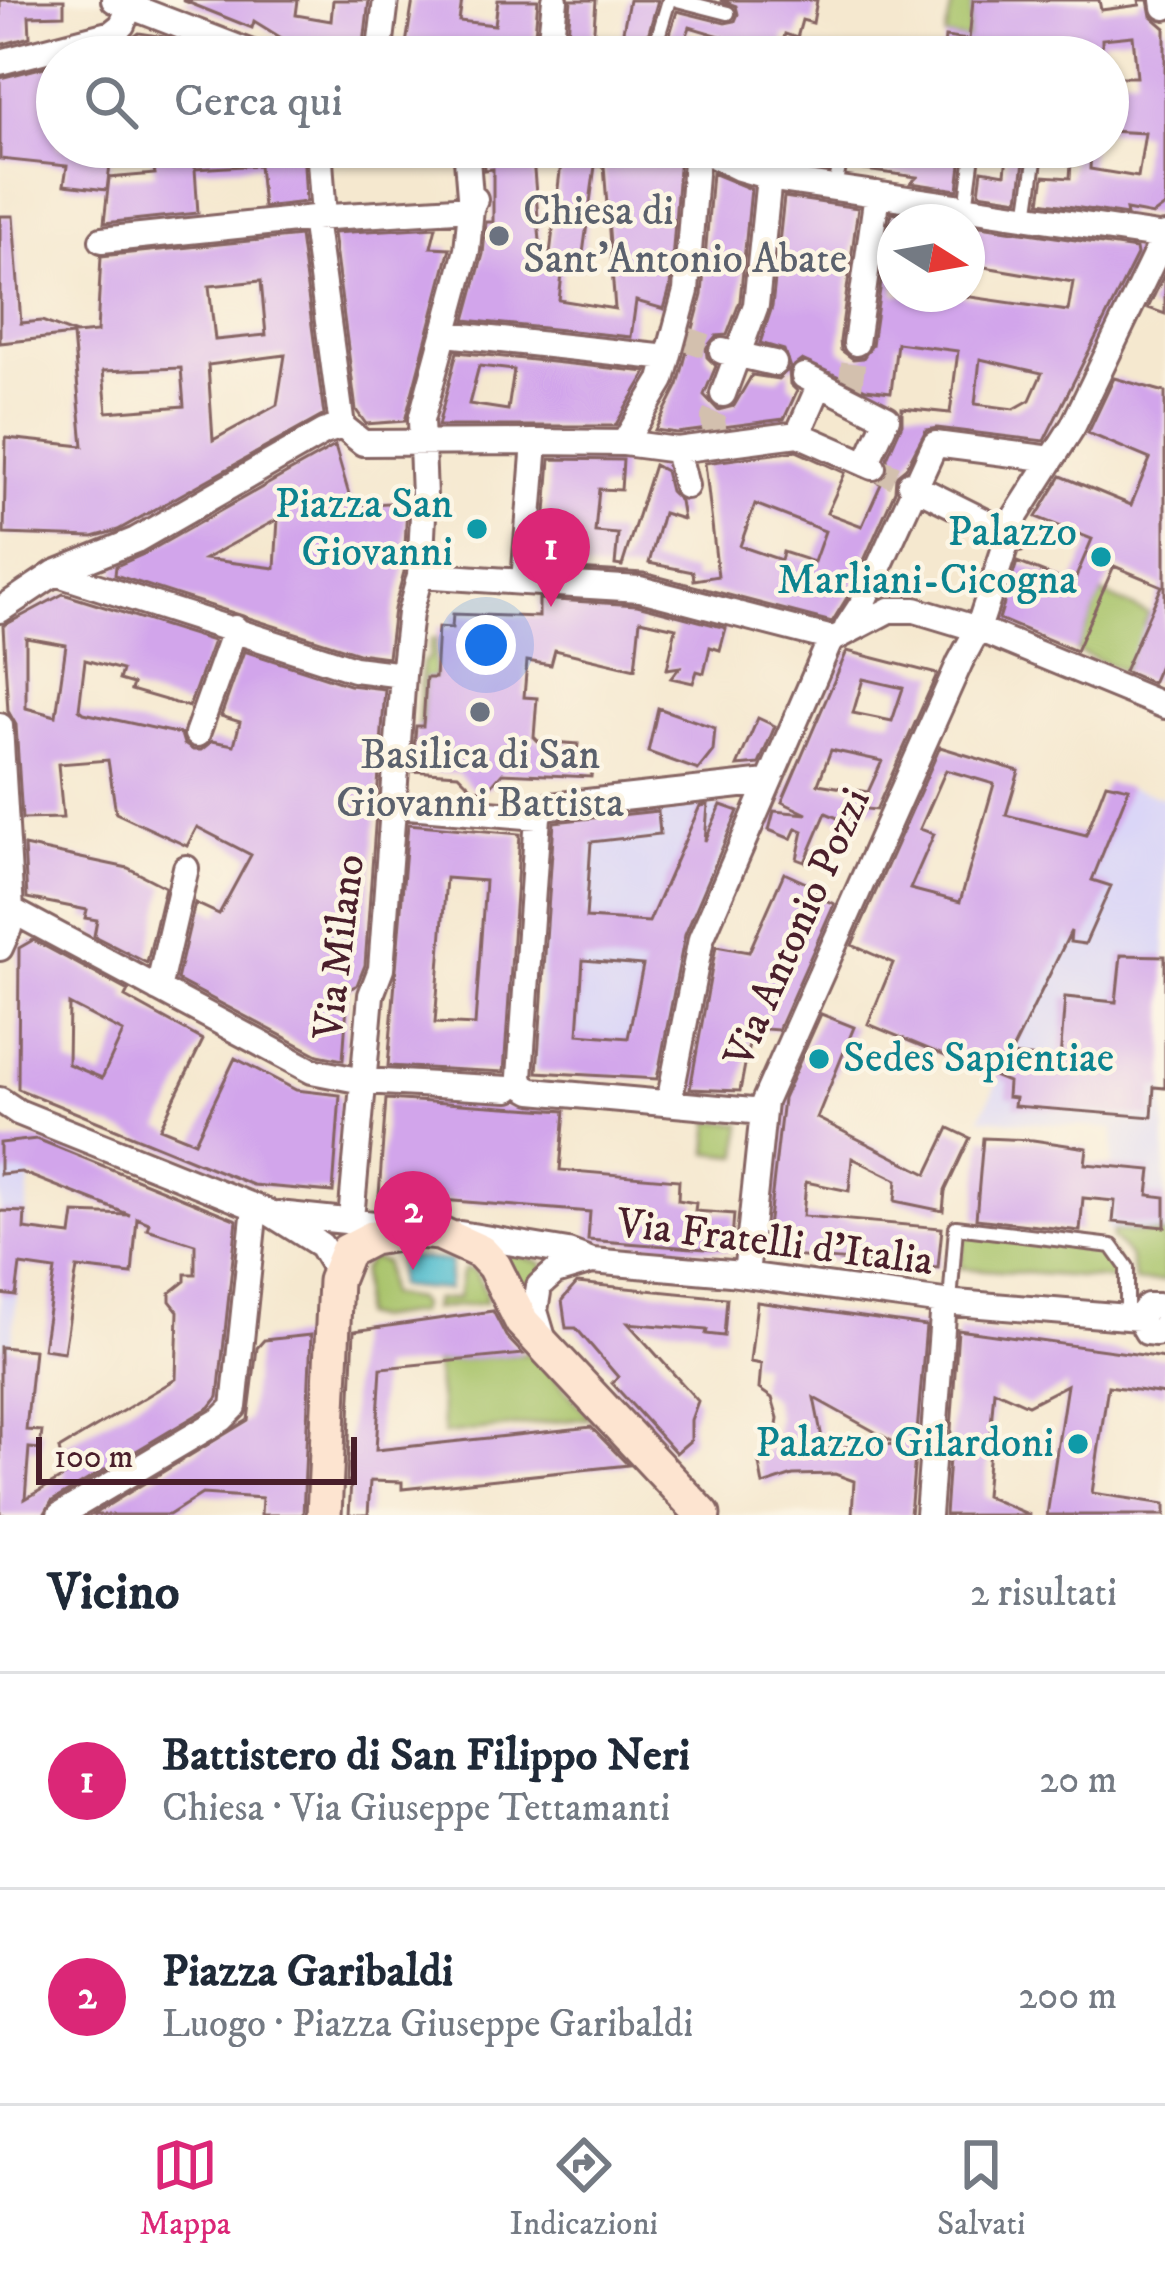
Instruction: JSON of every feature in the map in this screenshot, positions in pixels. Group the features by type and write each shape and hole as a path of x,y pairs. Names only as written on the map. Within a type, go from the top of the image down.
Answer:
{"street":[{"path":"382,36 386,0"},
{"path":"551,36 555,0"},
{"path":"100,36 122,25 122,3 208,36"},
{"path":"0,62 36,53"},
{"path":"319,168 319,217 342,427 363,443 421,430 676,450 716,440 798,434 869,465 887,418 849,392 812,380 798,434"},
{"path":"469,168 473,203 467,250 421,430 420,575 640,589 840,633 902,608 980,623"},
{"path":"624,443 662,380 675,344 686,291 695,168"},
{"path":"742,168 768,180 941,204"},
{"path":"723,394 731,352 756,305 768,180"},
{"path":"856,343 877,194"},
{"path":"102,240 473,203"},
{"path":"985,211 1164,237"},
{"name":"Via Antonio Pozzi","path":"746,1275 766,1096 980,623 1014,537 1164,237"},
{"path":"446,334 675,344"},
{"path":"731,352 774,363"},
{"path":"0,610 55,573 136,540 324,432 342,427"},
{"path":"532,582 540,441"},
{"path":"669,1103 700,939 767,782 840,633 869,588 934,444 1052,459"},
{"path":"676,450 686,486"},
{"path":"912,486 1014,537"},
{"path":"55,573 354,669 403,675"},
{"name":"Via Milano","path":"351,1219 371,994 381,969 403,675 420,575"},
{"path":"869,588 980,623 1165,706"},
{"path":"197,734 235,628"},
{"path":"0,726 11,910 0,948"},
{"path":"396,805 540,812 767,782"},
{"path":"515,1083 540,812"},
{"path":"158,989 186,868"},
{"path":"11,910 312,1071 363,1081 515,1083 532,1091 763,1112"},
{"path":"6,1108 262,1210 321,1245 333,1265 335,1281 324,1515"},
{"path":"60,1515 227,1414 238,1395 262,1210"},
{"name":"Via Fratelli d'Italia","path":"262,1210 499,1239 592,1261 746,1275 947,1302 1133,1317 1148,1306 1165,1312"},
{"path":"335,1281 347,1251 358,1242 429,1232 486,1256 517,1315 703,1515"},
{"path":"550,1351 536,1319 539,1286 555,1272 592,1261"},
{"path":"928,1515 947,1302"},
{"name":"Via Fratelli d'Italia","path":"1133,1317 1147,1332 1156,1333 1165,1326"}],"lane":[{"path":"660,36 673,0 728,13"},
{"path":"835,189 839,168"},
{"path":"967,204 971,168"},
{"path":"1027,217 1034,168"},
{"name":"Via Fratelli d'Italia","path":"947,1302 956,1227 1112,1246 1127,1267 1133,1317"}],"shaded area":[{"path":"1129,788 1165,798 1165,1234 1107,1231 1114,1129 980,1118 1058,956"},
{"path":"701,804 741,812 689,933 659,1079 534,1072 550,822"},
{"path":"29,1140 31,1170 8,1376 0,1376 0,1143"}],"green space":[{"path":"953,0 973,0 969,36 945,36"},
{"path":"1101,593 1149,614 1147,628 1124,671 1076,651"},
{"path":"437,638 435,678 426,678 423,726 418,726 422,663 429,658 431,639"},
{"path":"711,1121 742,1124 739,1156 708,1153"},
{"path":"1113,1231 1165,1234 1165,1281 1135,1282 1130,1257 1112,1238"},
{"path":"978,1234 1110,1251 1121,1280 960,1268 964,1239"},
{"path":"506,1252 544,1267 525,1298 501,1259"},
{"path":"371,1258 385,1262 388,1295 416,1299 418,1313 361,1316 362,1270"},
{"path":"467,1268 475,1271 486,1293 485,1303 432,1309 435,1300 458,1298 462,1272"},
{"path":"533,1353 590,1418 444,1434 435,1362"}],"water":[{"path":"399,1257 451,1261 448,1290 397,1286"}],"building":[{"path":"0,0 64,0 64,15 29,16 30,37 0,45"},
{"path":"182,0 298,0 296,15 331,21 333,0 369,0 365,36 278,36 254,21 252,28"},
{"path":"413,0 462,0 459,21 495,25 498,0 538,0 535,36 407,36"},
{"path":"571,0 596,0 593,36 568,36"},
{"path":"629,0 658,0 648,36 622,36"},
{"path":"720,0 817,0 813,23 802,20 798,36 720,36 690,27 687,36 669,36 677,11 725,23 735,21 736,6"},
{"path":"973,0 1099,0 1101,10 1148,0 1151,16 1165,28 1165,206 1153,215 1126,210 1127,215 1040,202 1044,176 1070,178 1071,168 1138,177 1145,133 1129,132 1129,77 1137,77 1133,36 969,36"},
{"path":"36,69 36,163 0,159 0,78"},
{"path":"67,168 110,168 107,190 64,185"},
{"path":"154,168 211,168 195,169 198,213 104,223 109,178 155,174"},
{"path":"259,168 304,168 306,202 263,207"},
{"path":"484,168 534,168 541,253 550,254 560,168 595,168 581,268 563,266 559,300 615,309 604,168 679,168 670,288 664,309 636,301 631,337 465,320 483,254 486,222 493,222 493,169"},
{"path":"850,168 961,168 958,190 911,183 917,177"},
{"path":"1006,168 1023,168 1019,199 979,193 982,170 1005,174"},
{"path":"712,173 751,189 740,301 727,335 716,336 706,348 716,366 704,395 718,410 734,406 752,375 778,379 790,368 784,350 760,343 772,307 784,197 858,208 840,341 841,350 853,359 863,358 872,345 877,310 985,312 985,299 1068,311 1073,282 985,267 985,227 1136,249 1044,441 926,430 906,468 896,476 895,491 832,622 644,573 542,567 550,459 623,460 621,490 599,489 595,532 618,534 615,565 622,566 654,465 665,471 683,519 663,513 649,563 693,572 694,580 718,576 705,463 796,451 845,473 827,513 862,526 878,482 888,473 887,458 902,424 902,408 950,413 958,351 897,343 891,392 866,389 802,360 789,370 790,384 797,391 784,419 677,433 655,430 678,385 702,295","holes":["980,359 1042,373 1030,400 1014,409 975,404","755,504 825,531 814,562 783,552 781,560 740,546"]},
{"path":"0,216 13,216 21,323 42,321 76,334 97,332 101,256 300,236 324,415 118,530 93,537 4,534 6,438 83,446 73,335 0,343","holes":["261,281 266,335 215,340 209,286","285,355 277,405 213,440 208,365","181,368 184,406 107,412 103,371"]},
{"path":"436,227 431,247 450,248 405,421 366,424 356,410 333,233"},
{"path":"1165,273 1165,314 1148,308"},
{"path":"457,352 647,372 615,426 438,426","holes":["479,366 514,370 508,410 469,404"]},
{"path":"1114,378 1165,392 1165,667 1160,665 1152,683 1124,671 1162,586 1114,566 1076,651 999,619 1017,562 1073,584 1092,539 1036,517 1061,476 1131,505 1150,459 1088,433"},
{"path":"335,446 352,505 407,502 404,572 388,657 358,653 115,575 116,566","holes":["278,519 275,568 205,559"]},
{"path":"63,594 213,641 189,707 131,690 133,684 119,680 122,670 85,660 79,709 181,734 193,750 212,741 234,745 240,722 221,716 244,651 349,685 385,689 365,965 357,985 348,990 343,1060 318,1055 177,980 195,903 219,914 251,855 197,827 187,846 116,813 108,760 58,764 63,818 22,819 3,626","holes":["26,638 66,645 56,716 26,708"]},
{"path":"539,599 637,605 726,628 720,650 710,647 704,673 697,671 693,683 671,678 680,667 667,669 676,628 640,620 635,669 555,650 551,665 527,661 524,697 537,698 534,737 578,744 577,752 594,753 591,777 502,773 490,787 480,790 458,774 412,771 416,726 423,726 426,678 435,678 438,627 452,628 453,614 539,617"},
{"path":"847,651 937,674 876,810 855,808 849,823 826,813 805,862 797,859 803,831 796,828 791,839 769,830 774,811 807,814 782,802","holes":["863,679 903,688 892,721 853,713","831,750 882,761 868,792 818,784"]},
{"path":"658,708 715,728 713,751 698,770 648,752"},
{"path":"758,718 775,726 759,764 737,766"},
{"path":"940,747 1019,771 1006,815 1086,835 1106,783 1129,788 1092,880 1111,886 1085,944 1070,942 1071,931 1010,1055 1060,1060 1065,997 1116,1002 1121,955 1165,956 1165,1088 1154,1087 1152,1117 1014,1106 1015,1098 1007,1097 1008,1082 868,1024 893,963 852,945","holes":["946,770 994,784 960,902 910,889 934,834 920,829"]},
{"path":"708,805 705,841 721,805 738,811 685,935 657,1079 537,1072 554,822 658,811 660,834 591,842 586,918 649,922 700,806","holes":["583,960 643,965 628,1038 578,1034"]},
{"path":"408,824 520,834 504,1072 388,1066","holes":["446,878 485,881 475,1025 435,1023"]},
{"path":"24,846 128,868 165,887 147,963 94,936 97,920 85,918 87,910 27,898"},
{"path":"784,873 817,888 814,895 834,904 778,1030 752,1028 740,1091 690,1089 716,946 749,952"},
{"path":"33,940 128,991 125,997 203,1040 160,1128 195,1142 235,1058 296,1090 340,1095 333,1192 253,1185 18,1089 19,948","holes":["69,1004 123,1032 102,1078 68,1064"]},
{"path":"821,1014 854,1027 817,1118 927,1174 949,1128 970,1138 945,1191 943,1211 895,1201 897,1180 852,1158 849,1191 806,1182 803,1216 942,1228 938,1268 765,1254 783,1099"},
{"path":"386,1099 565,1111 560,1170 679,1180 678,1200 696,1203 695,1211 734,1214 731,1251 588,1240 590,1212 379,1195"},
{"path":"983,1138 1087,1148 1085,1164 1151,1170 1148,1195 1165,1197 1165,1227 1113,1222 1115,1201 1083,1198 1080,1231 976,1219"},
{"path":"37,1139 237,1220 218,1397 210,1407 52,1501 44,1515 0,1515 0,1347 34,1350 26,1430 42,1431 40,1449 29,1448 25,1499 65,1476 59,1449 176,1379 178,1311 170,1293 185,1281 185,1274 195,1274 195,1244 147,1229 149,1223 137,1218 132,1274 77,1268 64,1352 43,1349 55,1270 20,1265 16,1296 0,1294 0,1211 25,1212 24,1229 71,1235 74,1213 130,1215 21,1172 0,1174 0,1143"},
{"path":"577,1283 727,1298 724,1336 706,1334 707,1330 628,1323 698,1401 691,1440 676,1453 612,1383 618,1377 576,1328 566,1328 562,1300"},
{"path":"757,1302 926,1326 910,1515 852,1515 854,1481 835,1474 793,1475 763,1485 758,1458 775,1443 778,1418 772,1398 759,1389 761,1364 750,1362","holes":["814,1398 897,1444 824,1448"]},
{"path":"493,1311 506,1336 523,1354 381,1368 376,1450 591,1427 628,1465 402,1489 402,1482 370,1481 368,1515 349,1515 354,1331"},
{"name":"Palazzo Gilardoni","path":"958,1330 1165,1358 1165,1394 1108,1386 1092,1493 1165,1504 1165,1515 1047,1515 1067,1385 1028,1405 994,1390 985,1496 1030,1515 945,1515"},
{"path":"311,1335 303,1515 261,1515 262,1498 202,1494 169,1515 92,1515 248,1420 257,1348 264,1340"}],"tunnel":[{"path":"683,338 722,351"},
{"path":"850,387 856,343"},
{"path":"715,436 713,418 723,394"},
{"path":"873,467 910,484"}],"place":[{"name":"Chiesa di Sant'Antonio Abate","path":"499,236"},
{"name":"Piazza San Giovanni","path":"477,529"},
{"name":"Palazzo Marliani-Cicogna","path":"1101,557"},
{"name":"Battistero di San Filippo Neri","path":"551,607"},
{"name":"Basilica di San Giovanni Battista","path":"480,712"},
{"name":"Sedes Sapientiae","path":"819,1059"},
{"name":"Piazza Garibaldi","path":"413,1270"},
{"name":"Palazzo Gilardoni","path":"1078,1444"}]}
